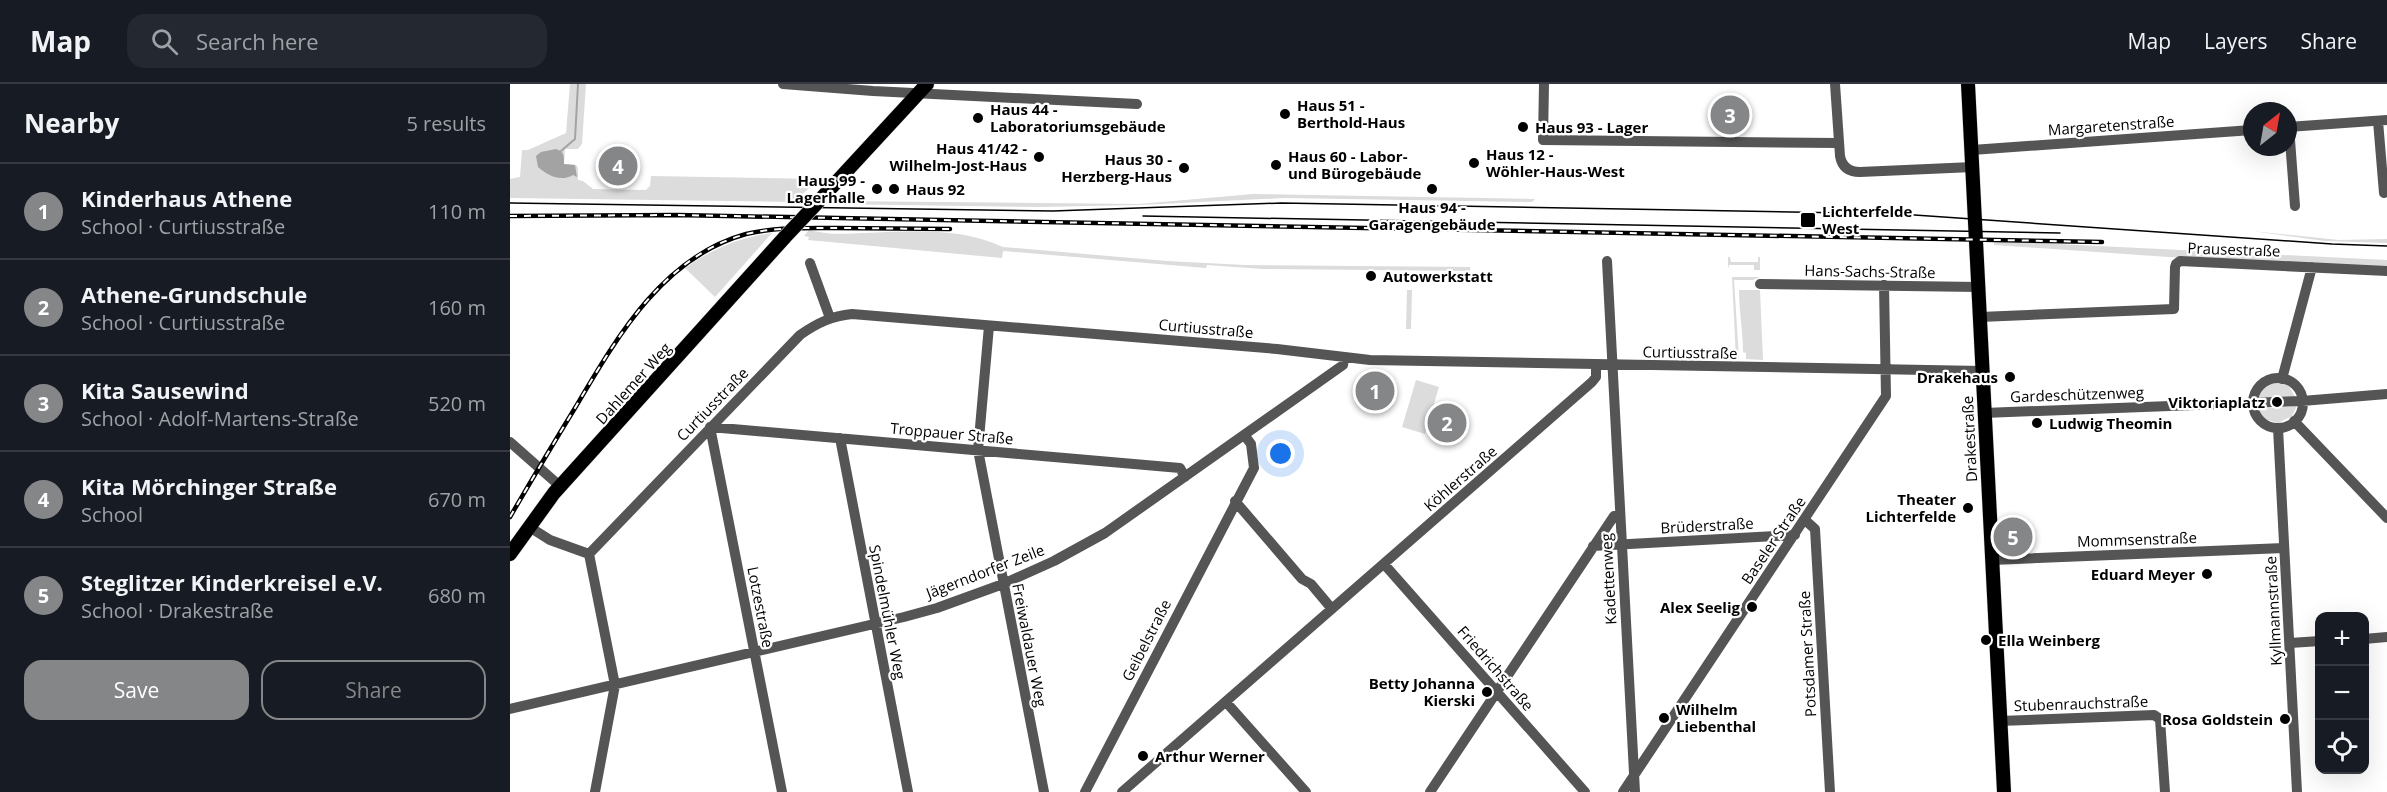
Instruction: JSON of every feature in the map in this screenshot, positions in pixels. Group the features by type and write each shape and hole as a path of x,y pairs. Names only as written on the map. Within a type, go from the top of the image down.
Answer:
{"main road":[{"name":"Drakestraße","path":"1968,84 2004,792"},
{"name":"Dahlemer Weg","path":"510,554 531,528 549,500 785,237 923,88"}],"street":[{"path":"783,84 923,88 1137,104"},
{"path":"1544,84 1543,140 1838,143"},
{"path":"1835,84 1838,143 1842,164 1855,172 1973,166"},
{"path":"2297,126 2383,121 2384,193"},
{"name":"Margaretenstraße","path":"1972,150 2243,131"},
{"path":"2291,156 2295,206"},
{"name":"Kadettenweg","path":"1607,261 1635,792"},
{"name":"Prausestraße","path":"1980,317 2174,309 2175,267 2180,261 2387,271"},
{"path":"810,263 830,318"},
{"path":"2282,379 2312,267"},
{"name":"Hans-Sachs-Straße","path":"1760,284 1979,287"},
{"name":"Baseler Straße","path":"1623,792 1886,396 1884,285"},
{"name":"Curtiusstraße","path":"589,554 800,335 830,318 852,314 1277,349 1344,358 1596,365 1982,371"},
{"name":"Freiwaldauer Weg","path":"989,326 978,450 1044,792"},
{"name":"Jägerndorfer Zeile","path":"510,709 937,608 1003,584 1054,561 1105,533 1343,365 1344,358"},
{"name":"Köhlerstraße","path":"1122,792 1594,380 1596,365"},
{"path":"2282,379 2298,389 2302,401 2301,412 2294,422 2278,428 2260,420 2253,403 2260,386 2270,380 2282,379"},
{"name":"Gardeschützenweg","path":"1984,412 2302,401 2387,394"},
{"path":"2294,422 2387,518"},
{"name":"Troppauer Straße","path":"710,427 1180,468 1185,477"},
{"name":"Lotzestraße","path":"710,427 782,792"},
{"name":"Kyllmannstraße","path":"2278,428 2297,792"},
{"name":"Geibelstraße","path":"1085,792 1254,468 1251,444 1245,436"},
{"name":"Spindelmühler Weg","path":"840,438 908,792"},
{"path":"510,442 561,487"},
{"path":"1235,501 1332,609"},
{"path":"1430,792 1593,546 1614,516 1620,515"},
{"name":"Potsdamer Straße","path":"1805,520 1815,529 1830,792"},
{"path":"531,528 550,540 589,554 615,685 596,792"},
{"name":"Brüderstraße","path":"1593,546 1795,535"},
{"name":"Mommsenstraße","path":"1992,560 2284,548"},
{"name":"Friedrichstraße","path":"1384,564 1585,792"},
{"path":"2369,639 2387,638"},
{"path":"2290,643 2315,641"},
{"path":"1226,702 1306,792"},
{"name":"Stubenrauchstraße","path":"2000,721 2154,715 2160,719 2165,792"}],"shaded area":[{"path":"570,84 586,84 582,144 578,149 565,149 564,164 576,165 578,180 593,189 646,190 650,186 651,176 819,179 794,202 510,198 510,179 520,177 522,150 528,150 566,133"},
{"path":"556,149 562,153 564,164 575,165 577,177 573,175 564,178 555,177 538,167 536,156 541,152"},
{"path":"1253,194 1535,199 1532,202 1284,198 1139,205 1039,207 832,204 835,201 1139,204"},
{"path":"809,230 837,234 953,233 1003,247 1167,261 1245,265 1470,267 1470,271 1263,269 1207,265 1206,268 1003,251 1002,258 808,240 809,237 804,236"},
{"path":"2251,231 2339,240 2387,239 2387,243 2325,241"},
{"path":"772,233 715,297 685,268 726,245 748,237"},
{"path":"1994,241 2387,260 2387,267 2241,262 1994,245"},
{"path":"1728,257 1731,262 1758,262 1758,257 1760,257 1760,270 1754,270 1754,265 1729,265 1728,269"},
{"path":"1732,277 1760,277 1753,280 1734,280 1739,359 1736,359"},
{"path":"1407,290 1412,290 1411,329 1406,329"},
{"path":"1739,290 1760,290 1763,360 1746,359 1746,353 1743,352"},
{"path":"1416,380 1439,387 1425,434 1402,427"},
{"path":"2276,381 2289,386 2295,397 2256,398 2264,386"},
{"path":"2297,406 2292,416 2278,423 2264,419 2257,409"}],"waterway":[{"path":"561,151 575,139 578,84"}],"tram line":[{"path":"510,203 1053,211 1281,203 1900,214 2387,246"},
{"path":"1143,216 2060,233"}],"railway":[{"path":"510,216 677,215 2102,242"},
{"path":"510,517 625,329 644,304 690,261 716,245 746,234 768,230 791,228 950,229"}],"place":[{"name":"Haus 51 - Berthold-Haus","path":"1285,114"},
{"name":"Kita Sausewind","path":"1730,115"},
{"name":"Haus 44 - Laboratoriumsgebäude","path":"978,118"},
{"name":"Haus 93 - Lager","path":"1523,127"},
{"name":"Haus 41/42 - Wilhelm-Jost-Haus","path":"1039,157"},
{"name":"Haus 12 - Wöhler-Haus-West","path":"1474,163"},
{"name":"Haus 60 - Labor- und Bürogebäude","path":"1276,165"},
{"name":"Kita Mörchinger Straße","path":"618,166"},
{"name":"Haus 30 - Herzberg-Haus","path":"1184,168"},
{"name":"Haus 99 - Lagerhalle","path":"877,189"},
{"name":"Haus 92","path":"894,189"},
{"name":"Haus 94 - Garagengebäude","path":"1432,189"},
{"name":"Lichterfelde West","path":"1808,220"},
{"name":"Autowerkstatt","path":"1371,276"},
{"name":"Drakehaus","path":"2010,377"},
{"name":"Kinderhaus Athene","path":"1375,391"},
{"name":"Viktoriaplatz","path":"2277,402"},
{"name":"Athene-Grundschule","path":"1447,423"},
{"name":"Ludwig Theomin","path":"2037,423"},
{"name":"Theater Lichterfelde","path":"1968,508"},
{"name":"Steglitzer Kinderkreisel e.V.","path":"2013,537"},
{"name":"Eduard Meyer","path":"2207,574"},
{"name":"Alex Seelig","path":"1752,607"},
{"name":"Ella Weinberg","path":"1986,640"},
{"name":"Betty Johanna Kierski","path":"1487,692"},
{"name":"Wilhelm Liebenthal","path":"1664,718"},
{"name":"Rosa Goldstein","path":"2285,719"},
{"name":"Arthur Werner","path":"1143,756"}]}
